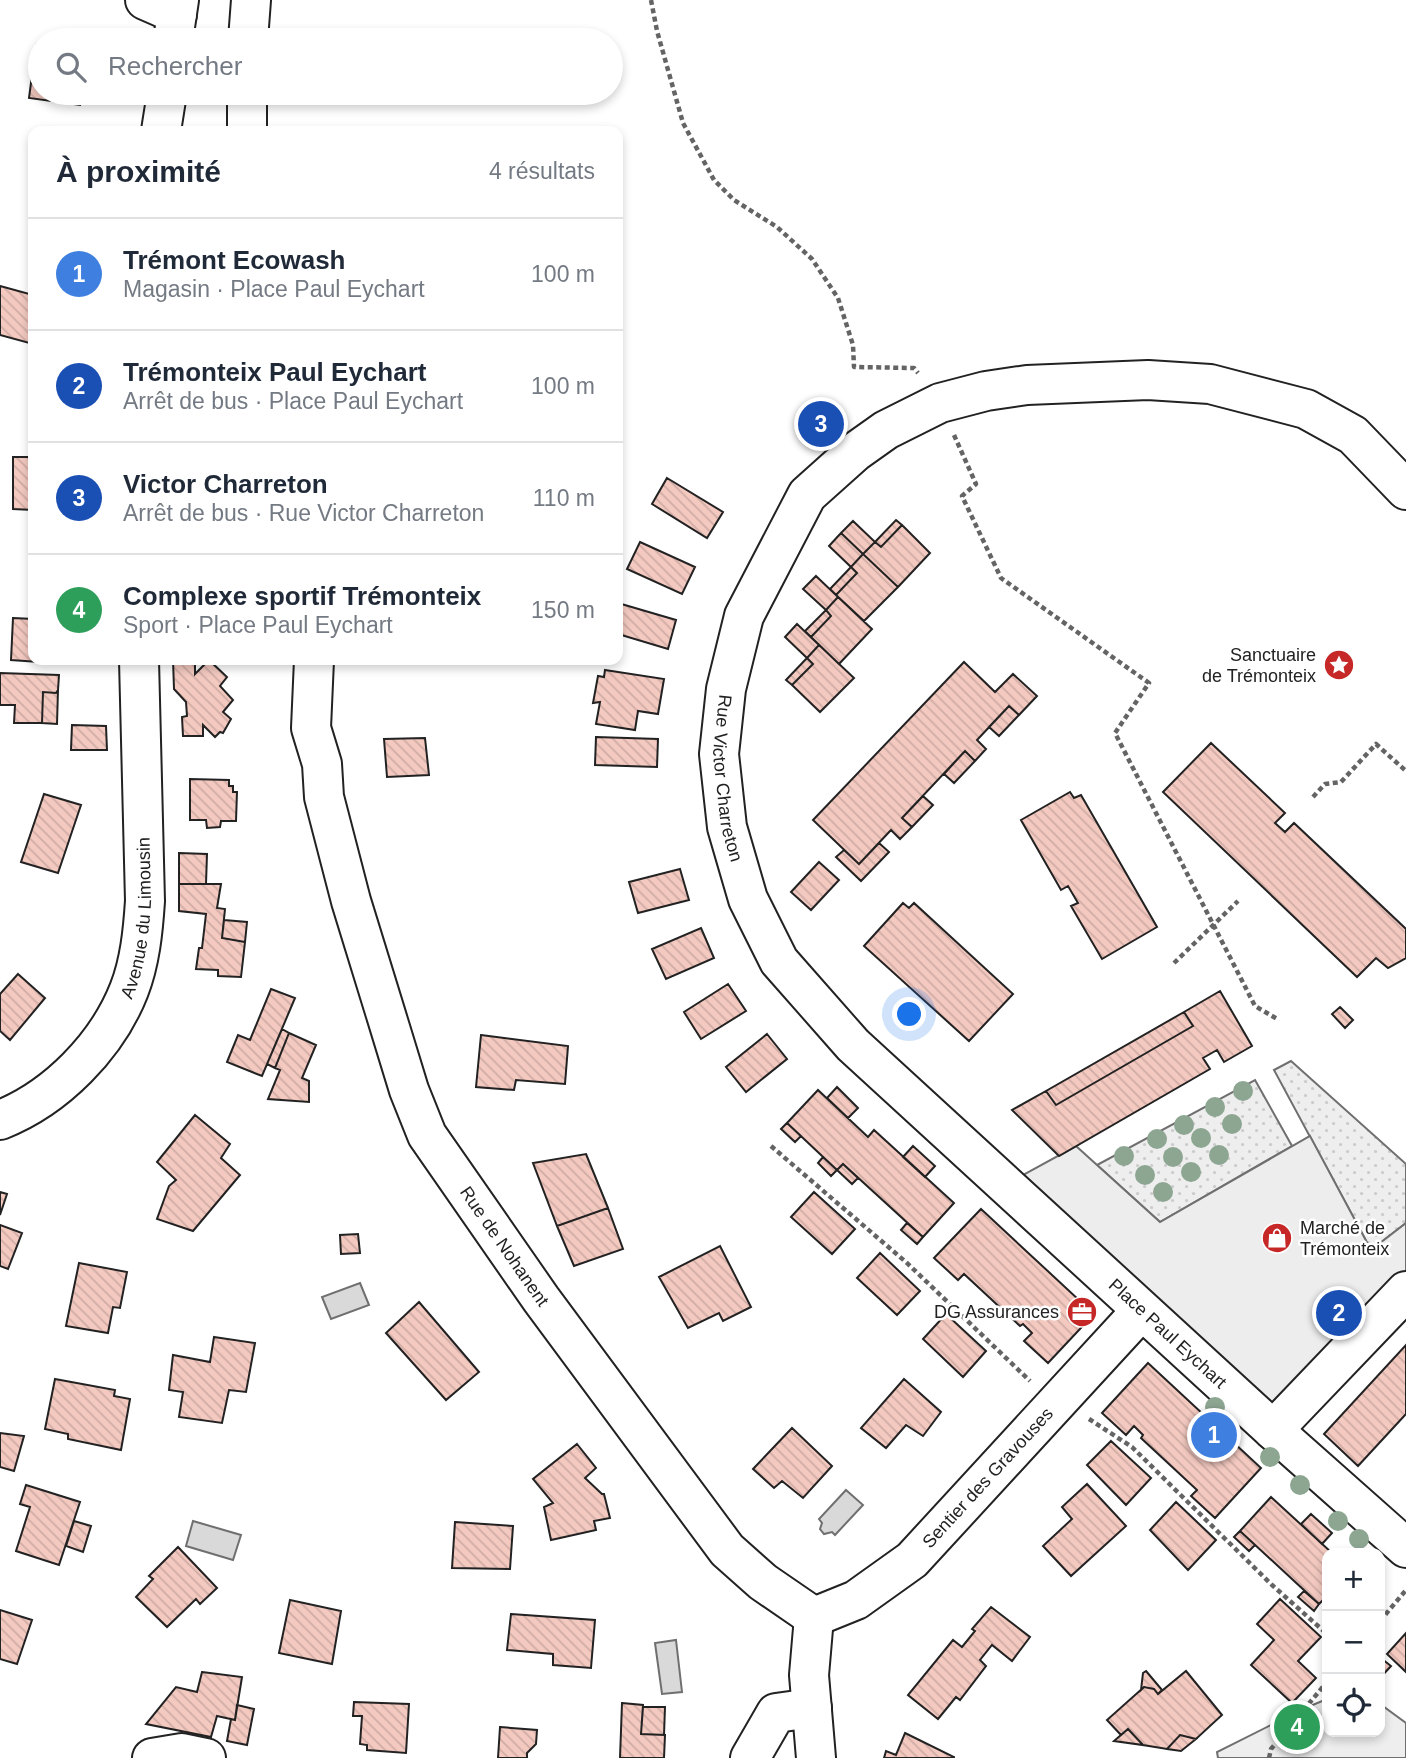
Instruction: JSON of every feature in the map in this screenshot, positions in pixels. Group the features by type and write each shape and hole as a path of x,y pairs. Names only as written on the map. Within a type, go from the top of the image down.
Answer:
{"street":[{"path":"249,28 251,0"},
{"path":"163,126 165,105"},
{"path":"247,105 247,126"},
{"name":"Rue Victor Charreton","path":"1062,1237 853,1045 779,961 748,900 727,827 719,754 726,689 744,616 807,495 855,452 886,430 940,403 986,391 1027,385 1148,380 1209,384 1306,409 1353,435 1406,490"},
{"name":"Avenue du Limousin","path":"0,1120 14,1115 40,1098 78,1066 103,1037 130,990 143,938 145,901 139,665"},
{"name":"Rue de Nohanent","path":"314,665 312,727 322,764 324,797 351,901 409,1090 427,1135 541,1299 727,1550 763,1582 814,1617"},
{"name":"Place Paul Eychart","path":"1062,1237 1406,1548"},
{"path":"1273,1430 1406,1291"},
{"name":"Sentier des Gravouses","path":"814,1617 856,1600 912,1560 1142,1311"},
{"path":"814,1617 809,1675 816,1758"},
{"path":"750,1758 776,1713 812,1708"},
{"path":"152,1758 182,1753 206,1758"}],"path":[{"path":"651,0 683,123 714,180 734,200 777,228 812,260 838,298 853,345 854,367 914,368 940,403 976,484 962,496 1000,578 1149,683 1115,733 1255,1006 1279,1020"},
{"path":"1313,797 1325,784 1341,782 1376,744 1406,771"},
{"path":"1174,963 1238,901"},
{"path":"1385,1615 1406,1590"},
{"path":"1269,1758 1271,1749 1322,1688"}],"shaded area":[{"path":"1291,1061 1406,1164 1406,1223 1371,1250 1274,1070"},
{"path":"1255,1080 1292,1146 1160,1222 1097,1165"},
{"path":"1310,1136 1371,1250 1406,1223 1406,1291 1273,1430 1005,1185 1076,1146 1160,1222"},
{"path":"360,1283 369,1305 331,1319 322,1297"},
{"path":"846,1490 863,1505 835,1535 832,1532 824,1534 820,1529 822,1523 819,1519"},
{"path":"193,1521 241,1535 233,1560 186,1546"},
{"path":"676,1640 682,1692 662,1694 655,1643"},
{"path":"1322,1701 1322,1737 1385,1737 1385,1708 1406,1723 1406,1758 1218,1758 1217,1752"}],"building":[{"path":"0,286 28,294 28,343 0,335"},
{"path":"13,457 28,457 28,510 13,509"},
{"path":"667,478 723,512 707,538 652,504"},
{"path":"896,520 902,525 881,547 875,542"},
{"path":"853,521 875,542 863,554 841,533"},
{"path":"902,525 930,553 898,587 863,554 875,542 881,547"},
{"path":"841,533 863,554 851,567 829,546"},
{"path":"640,542 695,567 682,594 627,569"},
{"path":"863,554 898,587 864,621 836,595 857,573 851,567"},
{"path":"851,567 857,573 836,595 830,589"},
{"path":"816,576 838,597 826,610 803,589"},
{"path":"838,597 872,629 839,664 811,637 831,616 826,610"},
{"path":"623,604 676,620 668,649 623,636"},
{"path":"826,610 831,616 811,637 805,631"},
{"path":"13,618 28,619 28,661 11,660"},
{"path":"797,624 819,645 807,658 785,637"},
{"path":"819,645 854,678 820,712 792,685 813,664 807,658"},
{"path":"807,658 813,664 792,685 786,680"},
{"path":"964,662 995,692 1013,674 1037,696 1019,715 1009,706 977,740 986,749 975,761 965,751 902,818 912,827 900,839 891,830 859,864 813,820"},
{"path":"173,665 195,665 195,674 204,665 214,665 227,677 220,686 233,700 223,712 231,719 223,733 220,732 215,737 203,725 203,736 183,736 182,717 187,716 186,702 174,689"},
{"path":"605,670 664,679 658,714 638,711 635,730 596,724 600,702 593,703 598,676 604,677"},
{"path":"0,673 59,675 56,693 43,692 42,723 14,723 15,705 0,705"},
{"path":"58,690 57,724 42,723 43,692 56,693"},
{"path":"1009,706 1019,715 999,736 989,727"},
{"path":"72,725 106,726 107,750 71,750"},
{"path":"596,737 658,739 657,767 595,765"},
{"path":"425,738 429,775 387,777 384,739"},
{"path":"1211,743 1285,813 1275,823 1285,832 1294,823 1406,929 1406,958 1388,968 1376,958 1357,977 1163,792"},
{"path":"965,751 975,761 954,783 944,774"},
{"path":"190,779 229,780 233,792 237,792 236,821 221,821 220,827 207,828 206,820 190,820"},
{"path":"1070,792 1074,798 1081,795 1157,927 1102,959 1071,906 1078,903 1068,886 1061,890 1021,820"},
{"path":"44,794 81,805 58,873 21,862"},
{"path":"923,796 933,805 912,827 902,818"},
{"path":"879,843 889,852 861,881 836,857 844,850 859,864"},
{"path":"179,853 207,854 206,884 179,884"},
{"path":"819,862 839,880 811,910 791,892"},
{"path":"680,869 689,900 638,913 629,882"},
{"path":"179,884 221,884 217,908 225,909 222,938 245,942 241,977 218,976 218,970 196,969 199,948 202,948 206,914 179,911"},
{"path":"903,903 909,908 914,903 1013,994 969,1041 864,946"},
{"path":"224,920 247,922 245,942 222,938"},
{"path":"701,928 714,958 666,979 652,949"},
{"path":"18,974 45,998 10,1040 0,1031 0,994"},
{"path":"728,984 746,1011 701,1039 684,1012"},
{"path":"271,989 295,998 262,1076 227,1062 238,1035 250,1040"},
{"path":"1220,991 1252,1046 1224,1062 1217,1050 1203,1058 1210,1069 1059,1156 1012,1110 1046,1091 1056,1105 1193,1026 1184,1012"},
{"path":"1340,1007 1353,1020 1345,1028 1332,1014"},
{"path":"1184,1012 1193,1026 1056,1105 1046,1091"},
{"path":"282,1029 289,1033 275,1068 267,1064"},
{"path":"289,1033 316,1045 302,1078 309,1081 309,1102 268,1099 280,1070 275,1068"},
{"path":"767,1034 787,1059 746,1092 726,1067"},
{"path":"481,1035 568,1046 565,1084 516,1080 514,1090 476,1087"},
{"path":"837,1087 858,1108 848,1118 827,1098"},
{"path":"818,1090 868,1137 874,1130 954,1203 923,1237 843,1164 837,1170 787,1123"},
{"path":"195,1115 230,1144 221,1158 240,1175 193,1231 157,1219 169,1186 176,1180 157,1162"},
{"path":"787,1123 801,1136 795,1142 781,1129"},
{"path":"913,1146 935,1166 925,1177 903,1157"},
{"path":"586,1154 608,1208 557,1226 533,1163"},
{"path":"823,1157 837,1170 831,1176 818,1163"},
{"path":"843,1164 858,1178 852,1184 837,1170"},
{"path":"0,1192 7,1194 0,1215"},
{"path":"814,1192 855,1229 832,1254 791,1217"},
{"path":"608,1208 623,1249 574,1266 557,1226"},
{"path":"981,1209 1094,1314 1048,1363 1024,1341 1032,1333 1023,1324 1020,1326 964,1274 958,1280 934,1258"},
{"path":"907,1223 923,1237 917,1244 901,1230"},
{"path":"0,1225 22,1233 8,1269 0,1266"},
{"path":"358,1234 360,1253 341,1254 340,1235"},
{"path":"720,1246 751,1307 723,1321 719,1313 688,1328 659,1277"},
{"path":"880,1253 920,1291 897,1315 857,1278"},
{"path":"79,1263 127,1272 120,1308 113,1307 108,1333 66,1326"},
{"path":"419,1302 479,1372 446,1400 386,1333"},
{"path":"946,1314 986,1351 963,1377 923,1339"},
{"path":"214,1337 255,1343 246,1392 229,1390 222,1423 179,1417 183,1392 169,1390 173,1355 210,1362"},
{"path":"1406,1345 1406,1414 1358,1466 1324,1434"},
{"path":"1148,1363 1261,1468 1215,1518 1191,1496 1197,1490 1141,1438 1143,1435 1134,1426 1126,1435 1102,1413"},
{"path":"55,1379 115,1390 114,1396 130,1399 121,1450 68,1439 68,1434 45,1429"},
{"path":"904,1379 941,1412 923,1436 906,1425 886,1448 861,1428"},
{"path":"792,1428 832,1466 803,1498 782,1481 774,1488 753,1469"},
{"path":"0,1433 24,1436 14,1471 0,1467"},
{"path":"1111,1441 1151,1478 1126,1505 1087,1465"},
{"path":"577,1444 596,1468 585,1478 604,1494 610,1518 594,1521 596,1530 551,1540 544,1507 553,1503 533,1479"},
{"path":"1087,1484 1126,1526 1071,1576 1043,1546 1072,1519 1062,1507"},
{"path":"26,1485 80,1502 59,1565 16,1551 30,1507 20,1504"},
{"path":"1271,1497 1327,1548 1322,1548 1322,1601 1319,1604 1240,1531"},
{"path":"1176,1502 1216,1540 1188,1570 1150,1530"},
{"path":"1311,1514 1332,1533 1322,1544 1301,1524"},
{"path":"74,1521 91,1526 83,1552 66,1546"},
{"path":"455,1522 513,1526 510,1569 452,1568"},
{"path":"1240,1531 1255,1545 1249,1551 1234,1537"},
{"path":"178,1547 217,1588 200,1604 196,1599 167,1627 136,1597 153,1579 149,1576"},
{"path":"1304,1591 1319,1604 1314,1611 1298,1597"},
{"path":"1280,1599 1321,1637 1298,1661 1316,1678 1292,1703 1251,1665 1274,1640 1257,1624"},
{"path":"290,1600 341,1611 332,1664 279,1653"},
{"path":"991,1607 1030,1637 1012,1661 992,1645 980,1660 986,1666 960,1700 956,1697 938,1719 908,1695 953,1640 962,1647 975,1631 972,1629"},
{"path":"0,1610 32,1620 17,1664 0,1659"},
{"path":"511,1614 595,1620 591,1668 553,1665 553,1654 507,1650"},
{"path":"1406,1633 1406,1672 1387,1654"},
{"path":"1385,1661 1391,1666 1385,1673"},
{"path":"1146,1671 1162,1690 1158,1694 1154,1689 1144,1687 1141,1690 1143,1673"},
{"path":"1186,1671 1222,1715 1196,1739 1180,1735 1167,1749 1143,1745 1128,1729 1121,1735 1107,1720 1144,1687 1154,1689 1158,1694"},
{"path":"202,1672 242,1677 235,1720 217,1716 211,1737 146,1724 176,1687 197,1692"},
{"path":"354,1702 409,1704 406,1753 367,1750 367,1745 360,1744 362,1716 353,1716"},
{"path":"622,1703 643,1705 641,1734 665,1735 664,1758 620,1758"},
{"path":"237,1705 254,1709 247,1745 227,1741"},
{"path":"643,1707 665,1707 664,1735 641,1734"},
{"path":"500,1727 537,1730 536,1744 527,1753 527,1758 498,1758"},
{"path":"1128,1729 1143,1745 1114,1741"},
{"path":"905,1733 954,1758 884,1758 886,1751 896,1755"},
{"path":"1180,1735 1196,1739 1181,1751 1167,1749"}],"place":[{"name":"Victor Charreton","path":"821,424"},
{"name":"Sanctuaire de Trémonteix","path":"1339,665"},
{"name":"Marché de Trémonteix","path":"1277,1238"},
{"name":"DG Assurances","path":"1082,1312"},
{"name":"Trémonteix Paul Eychart","path":"1339,1313"},
{"name":"Trémont Ecowash","path":"1214,1435"},
{"name":"Complexe sportif Trémonteix","path":"1297,1727"}]}
